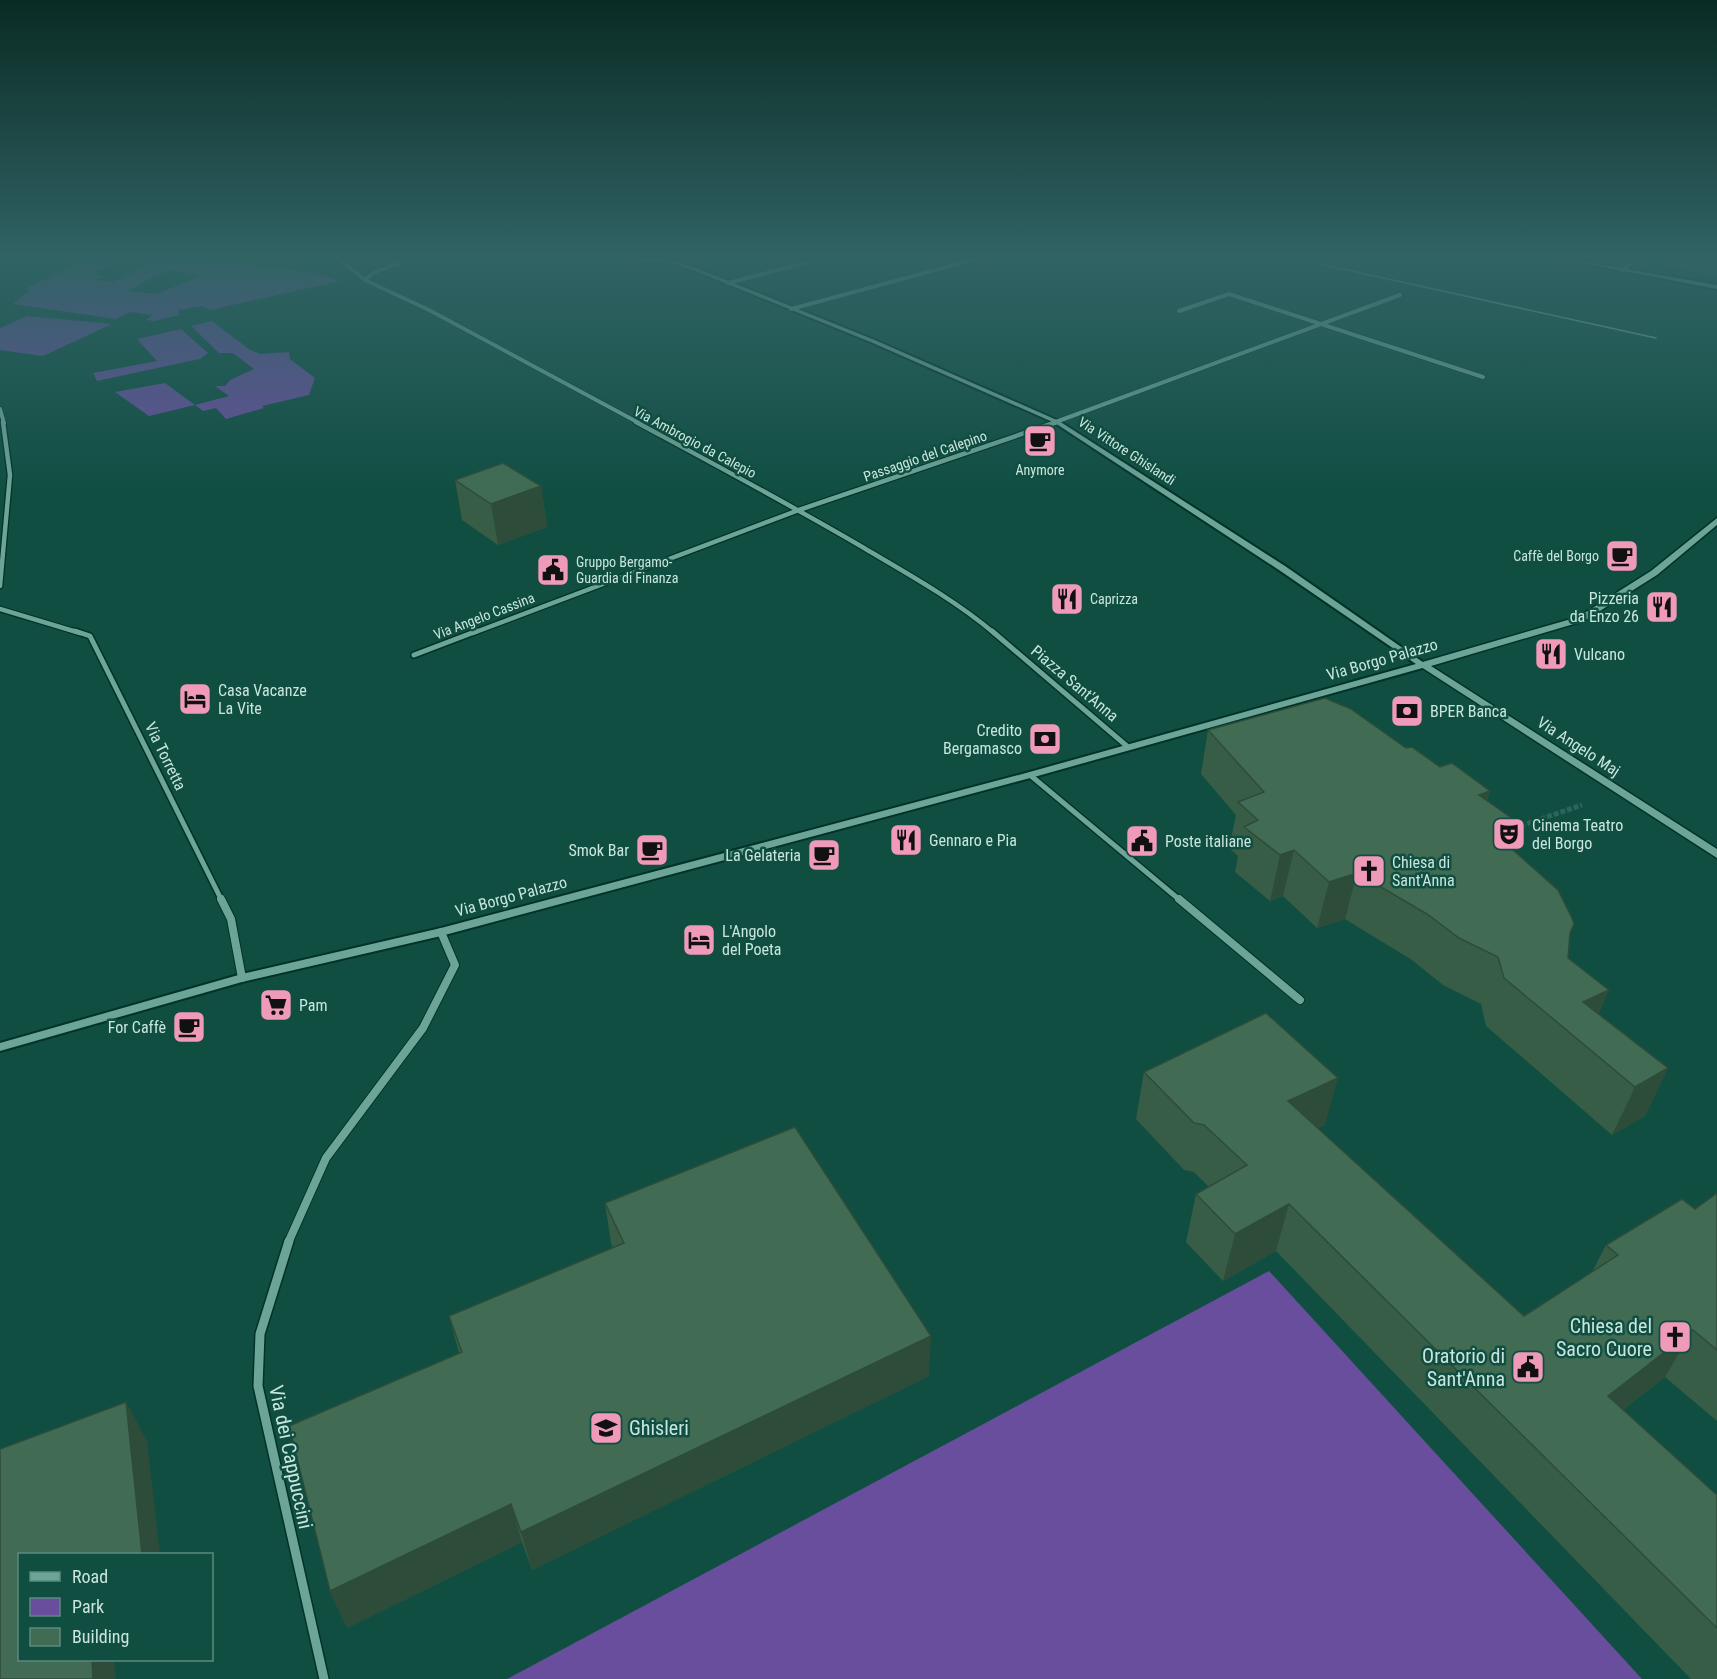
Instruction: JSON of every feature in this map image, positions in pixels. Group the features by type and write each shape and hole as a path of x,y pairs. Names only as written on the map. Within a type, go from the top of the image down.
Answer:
{"main road":[{"name":"Via Borgo Palazzo","path":"1423,665 1581,619 1654,573 1713,529 1717,521"},
{"name":"Via Angelo Maj","path":"1423,665 1717,854"}],"street":[{"name":"Via Ambrogio da Calepio","path":"480,337 799,510 907,573 979,620 1003,640"},
{"name":"Via Vittore Ghislandi","path":"858,337 1057,422 1282,568 1423,665"},
{"name":"Passaggio del Calepino","path":"799,510 1057,422 1287,337"},
{"path":"1359,337 1483,377"},
{"path":"0,409 10,469 9,510 0,586"},
{"name":"Via Angelo Cassina","path":"414,655 799,510"},
{"name":"Via Torretta","path":"0,609 90,636 231,919 242,978"},
{"name":"Piazza Sant'Anna","path":"1003,640 1128,747"},
{"name":"Via Borgo Palazzo","path":"0,1047 242,978 441,932 1030,776 1423,665"},
{"path":"1030,776 1300,1000"},
{"name":"Via dei Cappuccini","path":"324,1679 258,1386 260,1334 285,1250 326,1158 423,1028 455,965 441,932"}],"green space":[{"path":"0,337 83,337 43,356 0,350"},
{"path":"190,337 208,353 200,359 97,381 93,373 157,361 137,339"},
{"path":"203,337 233,337 250,350 261,354 289,352 290,359 315,378 309,395 262,406 264,408 226,419 216,408 203,411 195,405 229,396 215,386 225,386 230,380 254,369 233,353 219,353"},
{"path":"165,383 195,405 149,416 115,392"},
{"path":"1269,1271 1642,1679 507,1679"}],"building":[{"path":"503,463 541,486 491,504 455,480"},
{"path":"1325,698 1351,709 1406,748 1412,747 1440,767 1452,763 1490,791 1479,795 1520,824 1494,833 1558,890 1572,918 1574,924 1570,933 1568,958 1609,990 1583,1002 1668,1068 1635,1087 1504,978 1498,957 1459,938 1427,914 1357,873 1329,882 1294,850 1280,855 1244,827 1258,820 1238,802 1264,792 1208,730"},
{"path":"1266,1013 1338,1078 1288,1101 1524,1316 1618,1255 1606,1245 1682,1199 1695,1209 1717,1193 1717,1350 1693,1330 1608,1396 1717,1495 1717,1628 1289,1204 1235,1234 1196,1194 1247,1165 1204,1125 1194,1123 1144,1072"},
{"name":"Ghisleri","path":"795,1127 931,1336 521,1532 511,1504 330,1591 289,1426 462,1352 449,1316 624,1243 605,1203"},
{"path":"126,1402 142,1553 18,1553 18,1661 92,1661 93,1679 0,1679 0,1449"}],"tunnel":[{"path":"1514,828 1582,805"}],"place":[{"name":"Anymore","path":"1040,441"},
{"name":"Caffè del Borgo","path":"1622,556"},
{"name":"Gruppo Bergamo- Guardia di Finanza","path":"553,570"},
{"name":"Caprizza","path":"1067,599"},
{"name":"Pizzeria da Enzo 26","path":"1662,607"},
{"name":"Vulcano","path":"1551,654"},
{"name":"Casa Vacanze La Vite","path":"195,699"},
{"name":"BPER Banca","path":"1407,711"},
{"name":"Credito Bergamasco","path":"1045,739"},
{"name":"Cinema Teatro del Borgo","path":"1509,834"},
{"name":"Gennaro e Pia","path":"906,840"},
{"name":"Poste italiane","path":"1142,841"},
{"name":"Smok Bar","path":"652,850"},
{"name":"La Gelateria","path":"824,855"},
{"name":"Chiesa di Sant'Anna","path":"1369,871"},
{"name":"L'Angolo del Poeta","path":"699,940"},
{"name":"Pam","path":"276,1005"},
{"name":"For Caffè","path":"189,1027"},
{"name":"Chiesa del Sacro Cuore","path":"1675,1337"},
{"name":"Oratorio di Sant'Anna","path":"1528,1367"},
{"name":"Ghisleri","path":"606,1428"}]}
